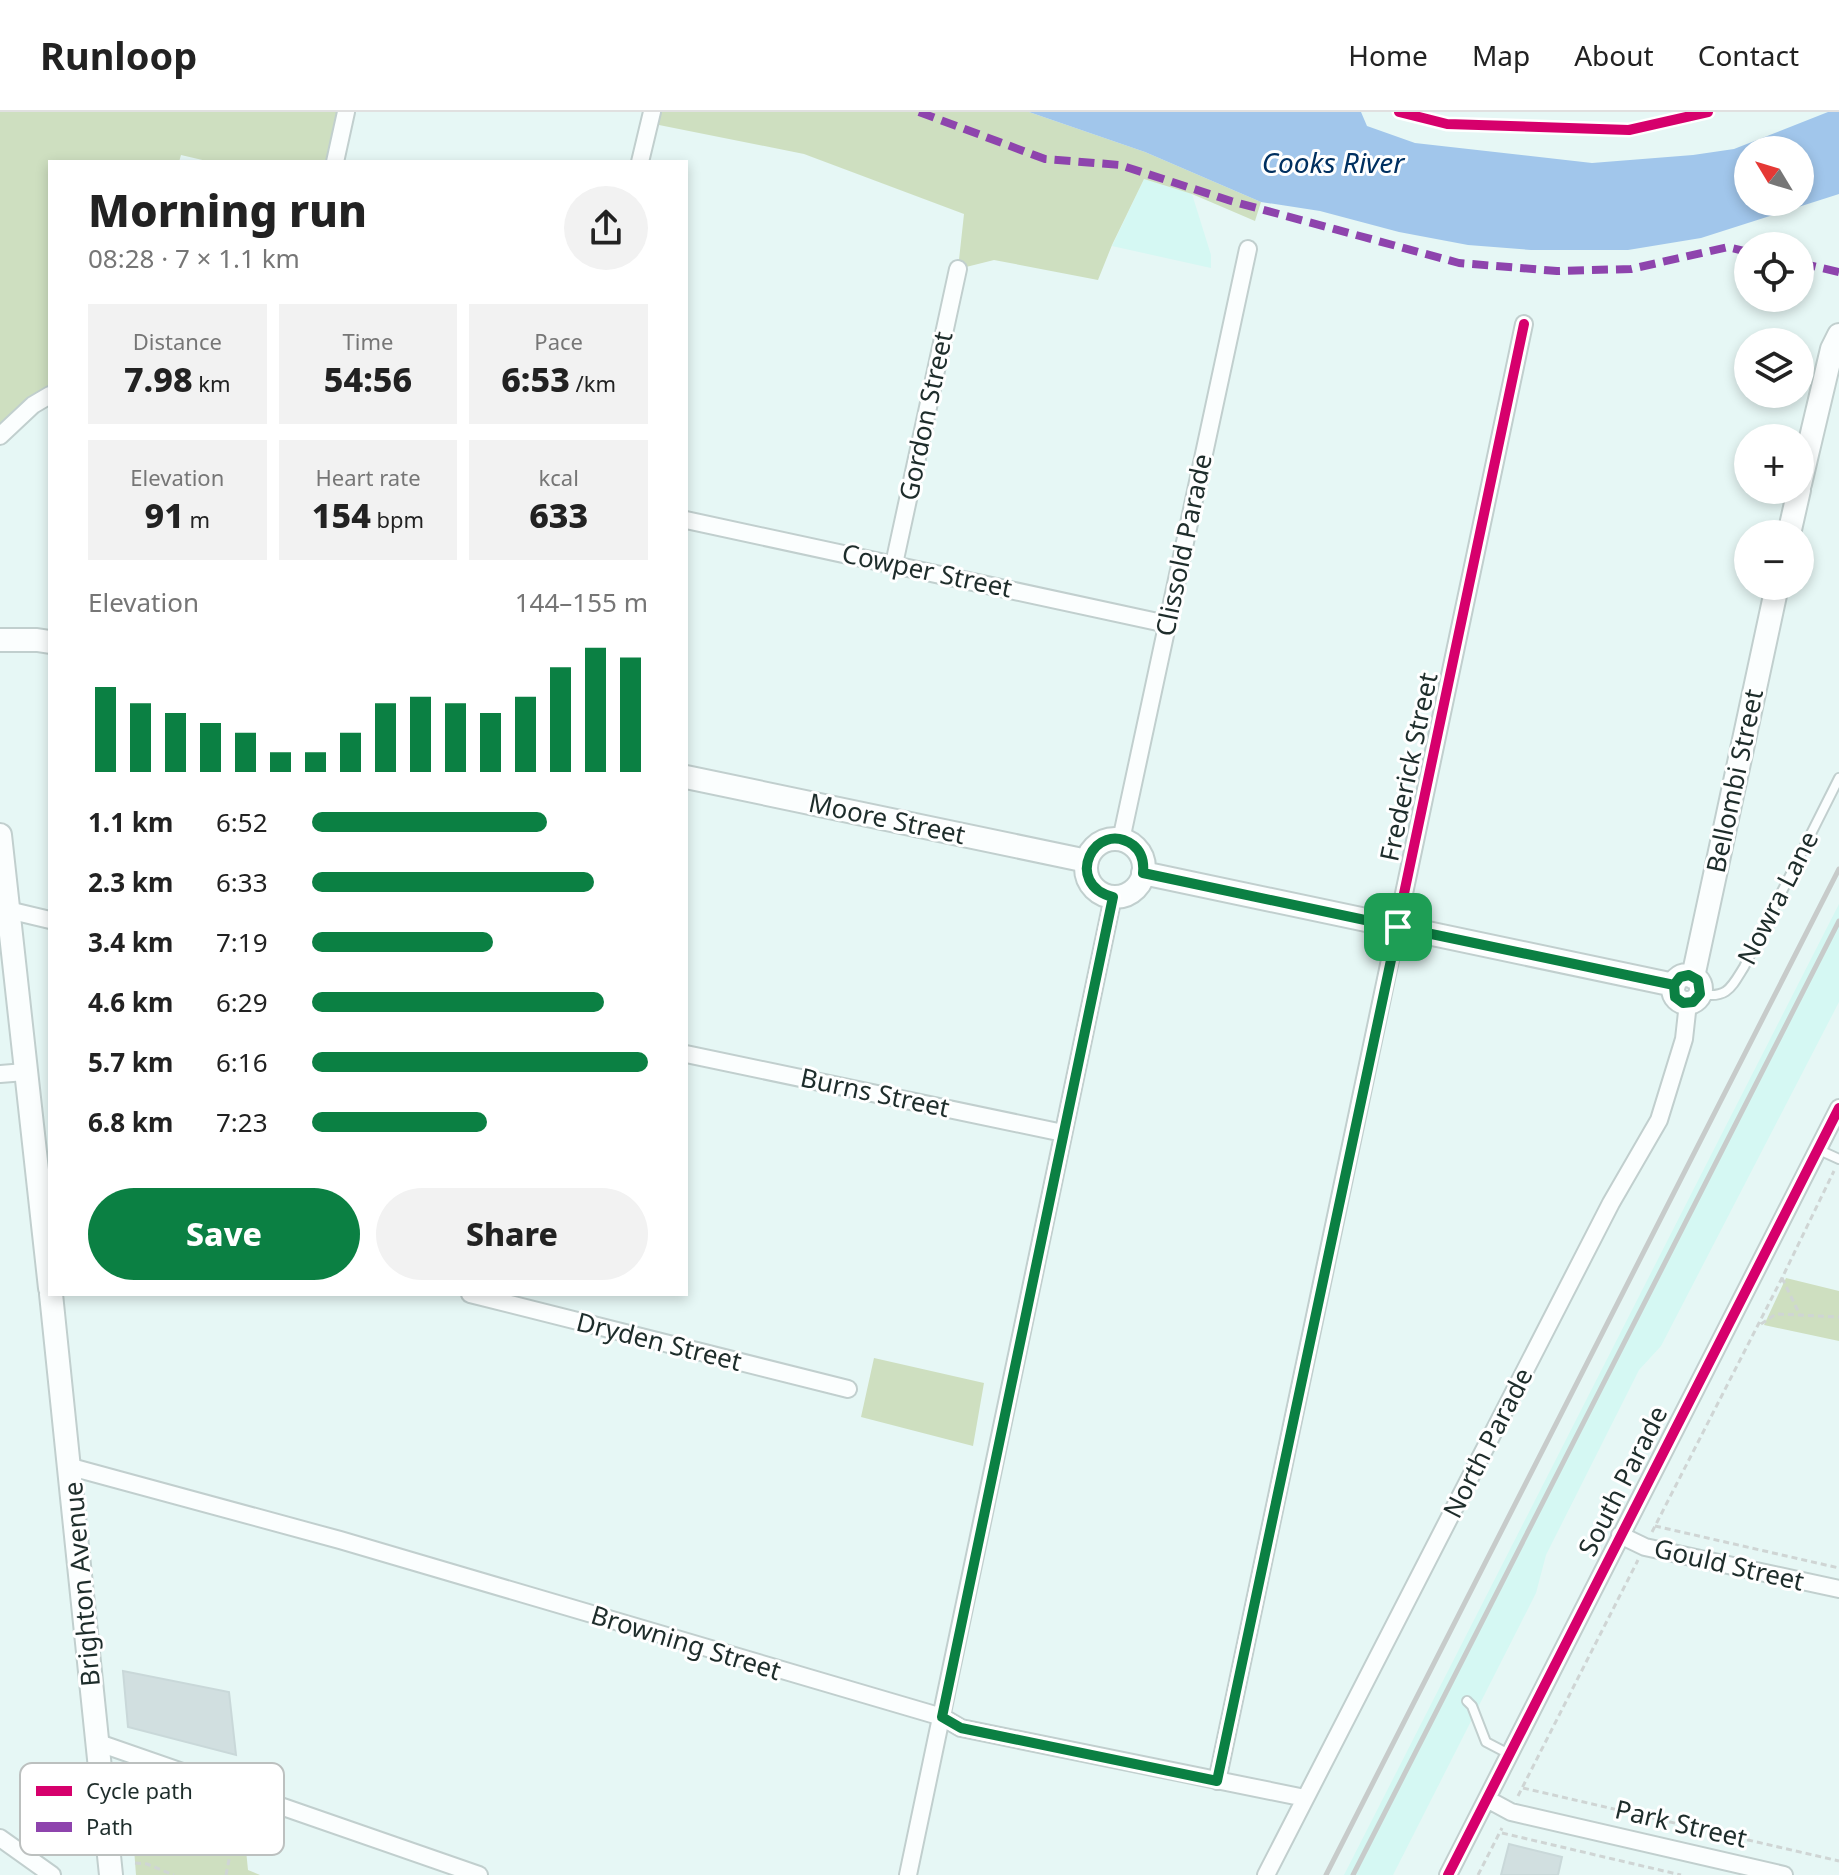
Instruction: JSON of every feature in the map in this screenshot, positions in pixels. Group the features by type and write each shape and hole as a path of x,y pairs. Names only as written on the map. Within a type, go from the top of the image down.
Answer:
{"street":[{"path":"335,160 346,112"},
{"path":"640,160 652,112"},
{"name":"Clissold Parade","path":"1121,840 1248,249"},
{"name":"Gordon Street","path":"894,564 958,269"},
{"name":"Frederick Street","path":"1217,1781 1524,324"},
{"path":"1814,424 1832,349 1839,335"},
{"path":"0,436 33,405 48,396"},
{"name":"Cowper Street","path":"688,520 1167,624"},
{"name":"Bellombi Street","path":"1689,990 1774,600"},
{"path":"0,640 48,642"},
{"name":"Moore Street","path":"688,777 1087,861"},
{"name":"Brighton Avenue","path":"0,835 25,1072 44,1189 48,1257"},
{"path":"1121,840 1138,850 1144,865 1140,883 1131,892 1113,897 1097,891 1089,881 1087,861 1091,852 1103,842 1121,840"},
{"path":"1143,873 1689,990"},
{"path":"908,1875 1113,897"},
{"path":"8,910 48,920"},
{"name":"North Parade","path":"1266,1875 1611,1203 1659,1120 1684,1039 1689,990"},
{"name":"Burns Street","path":"688,1054 1063,1133"},
{"path":"0,1074 25,1072"},
{"name":"South Parade","path":"1448,1875 1839,1108"},
{"name":"Brighton Avenue","path":"51,1296 71,1467 98,1763"},
{"name":"Dryden Street","path":"478,1296 848,1389"},
{"name":"Browning Street","path":"71,1467 340,1540 942,1717 961,1728 1305,1798"},
{"name":"Gould Street","path":"1620,1535 1645,1547 1839,1589"},
{"path":"96,1742 156,1763"},
{"name":"Park Street","path":"1487,1799 1511,1812 1784,1875"},
{"path":"284,1808 479,1875"},
{"path":"0,1838 20,1852"},
{"path":"24,1855 52,1875"},
{"name":"Brighton Avenue","path":"109,1855 111,1875"}],"lane":[{"name":"Nowra Lane","path":"1689,990 1715,997 1731,989 1839,778"},
{"path":"1817,1149 1839,1160"},
{"path":"1467,1701 1472,1706 1486,1742 1509,1754"}],"path":[{"path":"1478,1875 1758,1326 1839,1160"},
{"path":"1782,1278 1800,1316"},
{"path":"1758,1326 1776,1314 1839,1317"},
{"path":"1655,1526 1839,1568"},
{"path":"226,1875 230,1855"},
{"path":"135,1863 147,1864 174,1875"}],"shaded area":[{"path":"0,112 346,112 335,160 202,160 181,155 180,160 48,160 48,394 0,436"},
{"path":"652,112 1029,112 1145,152 1261,202 1255,221 1192,194 1144,179 1098,280 994,260 958,269 964,214 804,154 649,123"},
{"path":"1144,179 1192,194 1211,255 1211,268 1112,246"},
{"path":"1839,904 1839,1002 1661,1346 1639,1370 1546,1555 1536,1593 1393,1875 1344,1875"},
{"path":"1786,1278 1839,1291 1839,1341 1764,1325"},
{"path":"874,1358 984,1383 973,1446 861,1417"},
{"path":"134,1855 246,1855 248,1870 260,1875 136,1875"}],"water":[{"name":"Cooks River","path":"1029,112 1361,112 1367,126 1415,143 1592,163 1734,149 1734,216 1770,216 1701,238 1628,250 1531,250 1468,245 1399,232 1320,211 1261,202 1145,152"},
{"name":"Cooks River","path":"1828,112 1839,112 1839,194 1814,202 1814,136 1767,136"}],"building":[{"path":"123,1671 229,1692 236,1755 128,1727"},
{"path":"1509,1844 1562,1857 1558,1875 1501,1875"}],"railway":[{"path":"1326,1875 1839,869"},
{"path":"1353,1875 1839,921"}],"marked path":[{"path":"919,112 1045,159 1120,165 1231,201 1459,263 1557,271 1631,269 1728,247 1734,248"},
{"path":"1814,266 1839,272"}],"cycle path":[{"path":"1399,112 1447,124 1629,130 1708,112"},
{"path":"1217,1781 1524,324"},
{"path":"1448,1875 1839,1108"}],"route":[{"path":"1398,927 1143,873 1144,865 1138,850 1121,840 1103,842 1091,852 1087,861 1089,881 1097,891 1113,897 942,1717 961,1728 1217,1781 1398,927 1674,985 1675,997 1683,1003 1693,1002 1700,994 1698,980 1689,975 1680,977 1674,985 1512,951 1398,927"}]}
